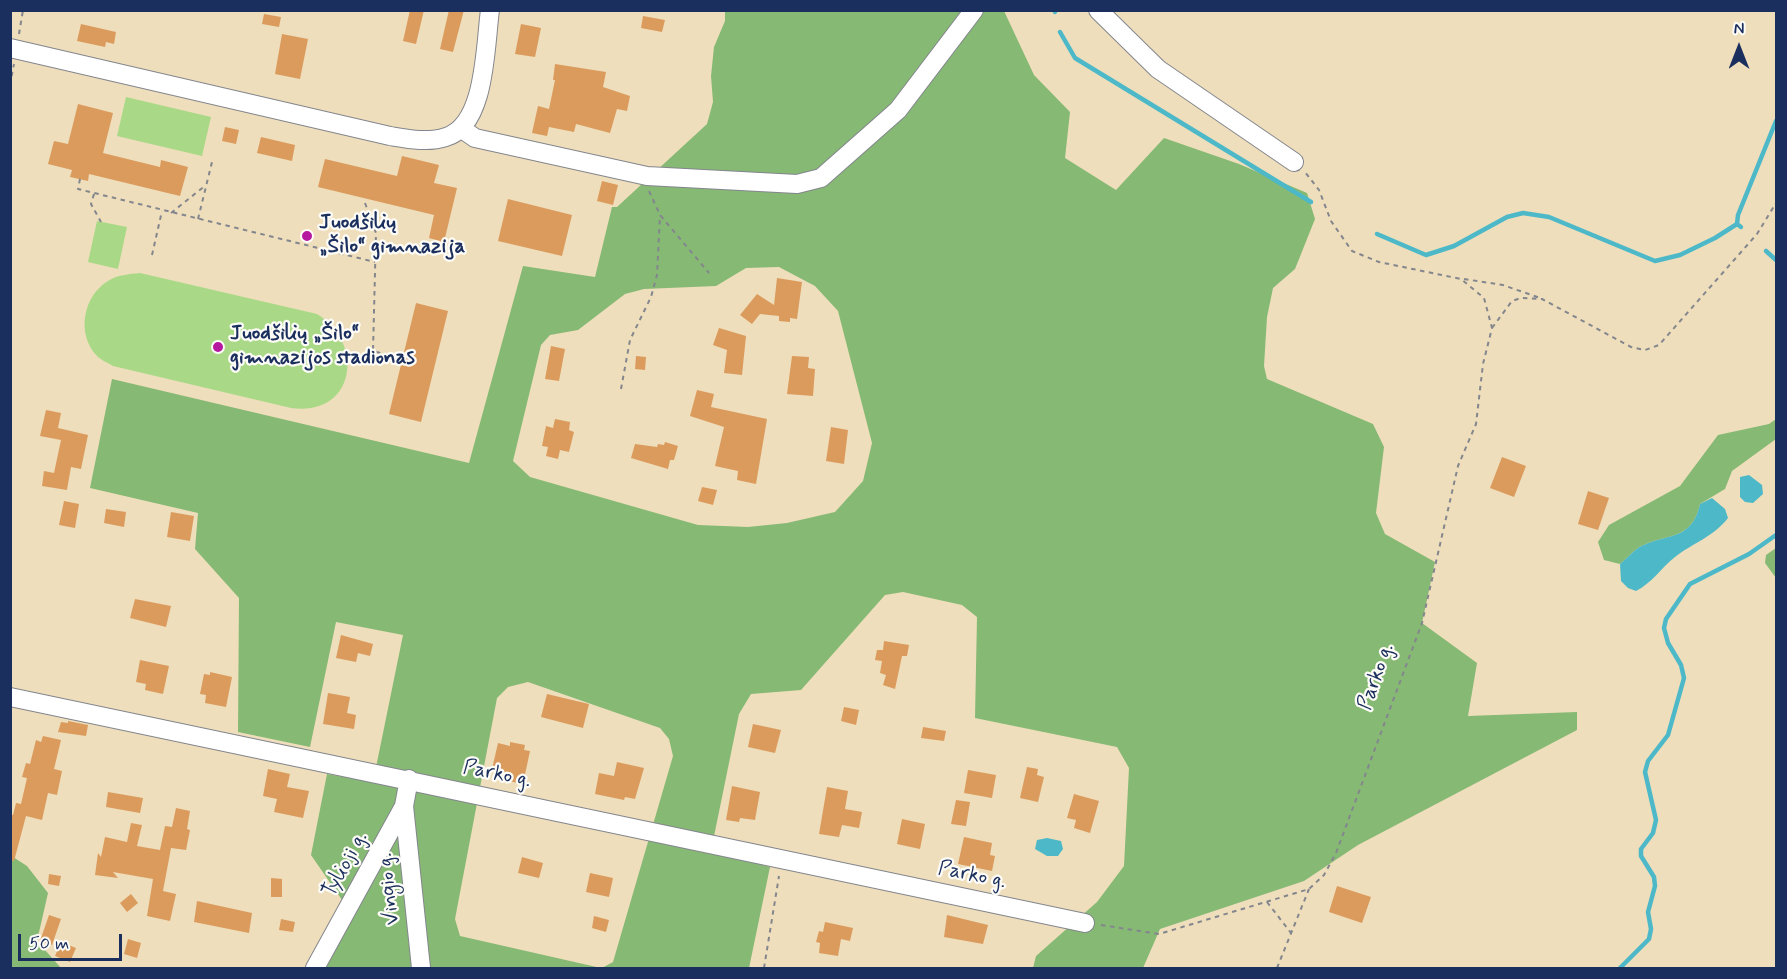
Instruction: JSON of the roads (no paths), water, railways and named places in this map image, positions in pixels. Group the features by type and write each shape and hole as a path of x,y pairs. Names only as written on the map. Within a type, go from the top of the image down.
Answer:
{"street":[{"path":"10,48 390,136 431,140 447,137 462,129 476,104 490,10"},
{"path":"462,129 475,138 647,176 676,180 797,184 821,178 898,111 974,10"},
{"path":"1098,10 1158,69 1294,162"},
{"name":"Parko g.","path":"10,696 1085,923"},
{"name":"Tylioji g.","path":"315,969 404,806 409,779"},
{"name":"Vingio g.","path":"404,806 421,969"}],"water":[{"path":"1749,475 1762,485 1763,494 1753,503 1745,502 1740,497 1740,477"},
{"path":"1712,498 1725,509 1728,518 1722,525 1675,557 1647,584 1636,591 1628,588 1621,581 1620,564 1638,548 1684,531 1696,516 1700,504"},
{"path":"1047,838 1061,841 1063,849 1058,856 1047,856 1035,849 1037,840"}],"waterway":[{"path":"1060,32 1075,58 1311,202"},
{"path":"1741,227 1737,224 1738,215 1776,121"},
{"path":"1377,234 1426,255 1454,246 1507,217 1523,213 1549,217 1655,261 1680,255 1737,224"},
{"path":"1766,251 1776,260"},
{"path":"1620,968 1649,939 1651,929 1648,912 1655,886 1654,877 1641,856 1641,849 1653,833 1656,820 1645,772 1648,761 1668,735 1684,678 1681,665 1668,643 1664,628 1666,619 1690,584 1749,554 1776,535"}],"place":[{"name":"Juodšilių „Šilo“ gimnazija","path":"307,236"},
{"name":"Juodšilių „Šilo“ gimnazijos stadionas","path":"218,347"}]}
